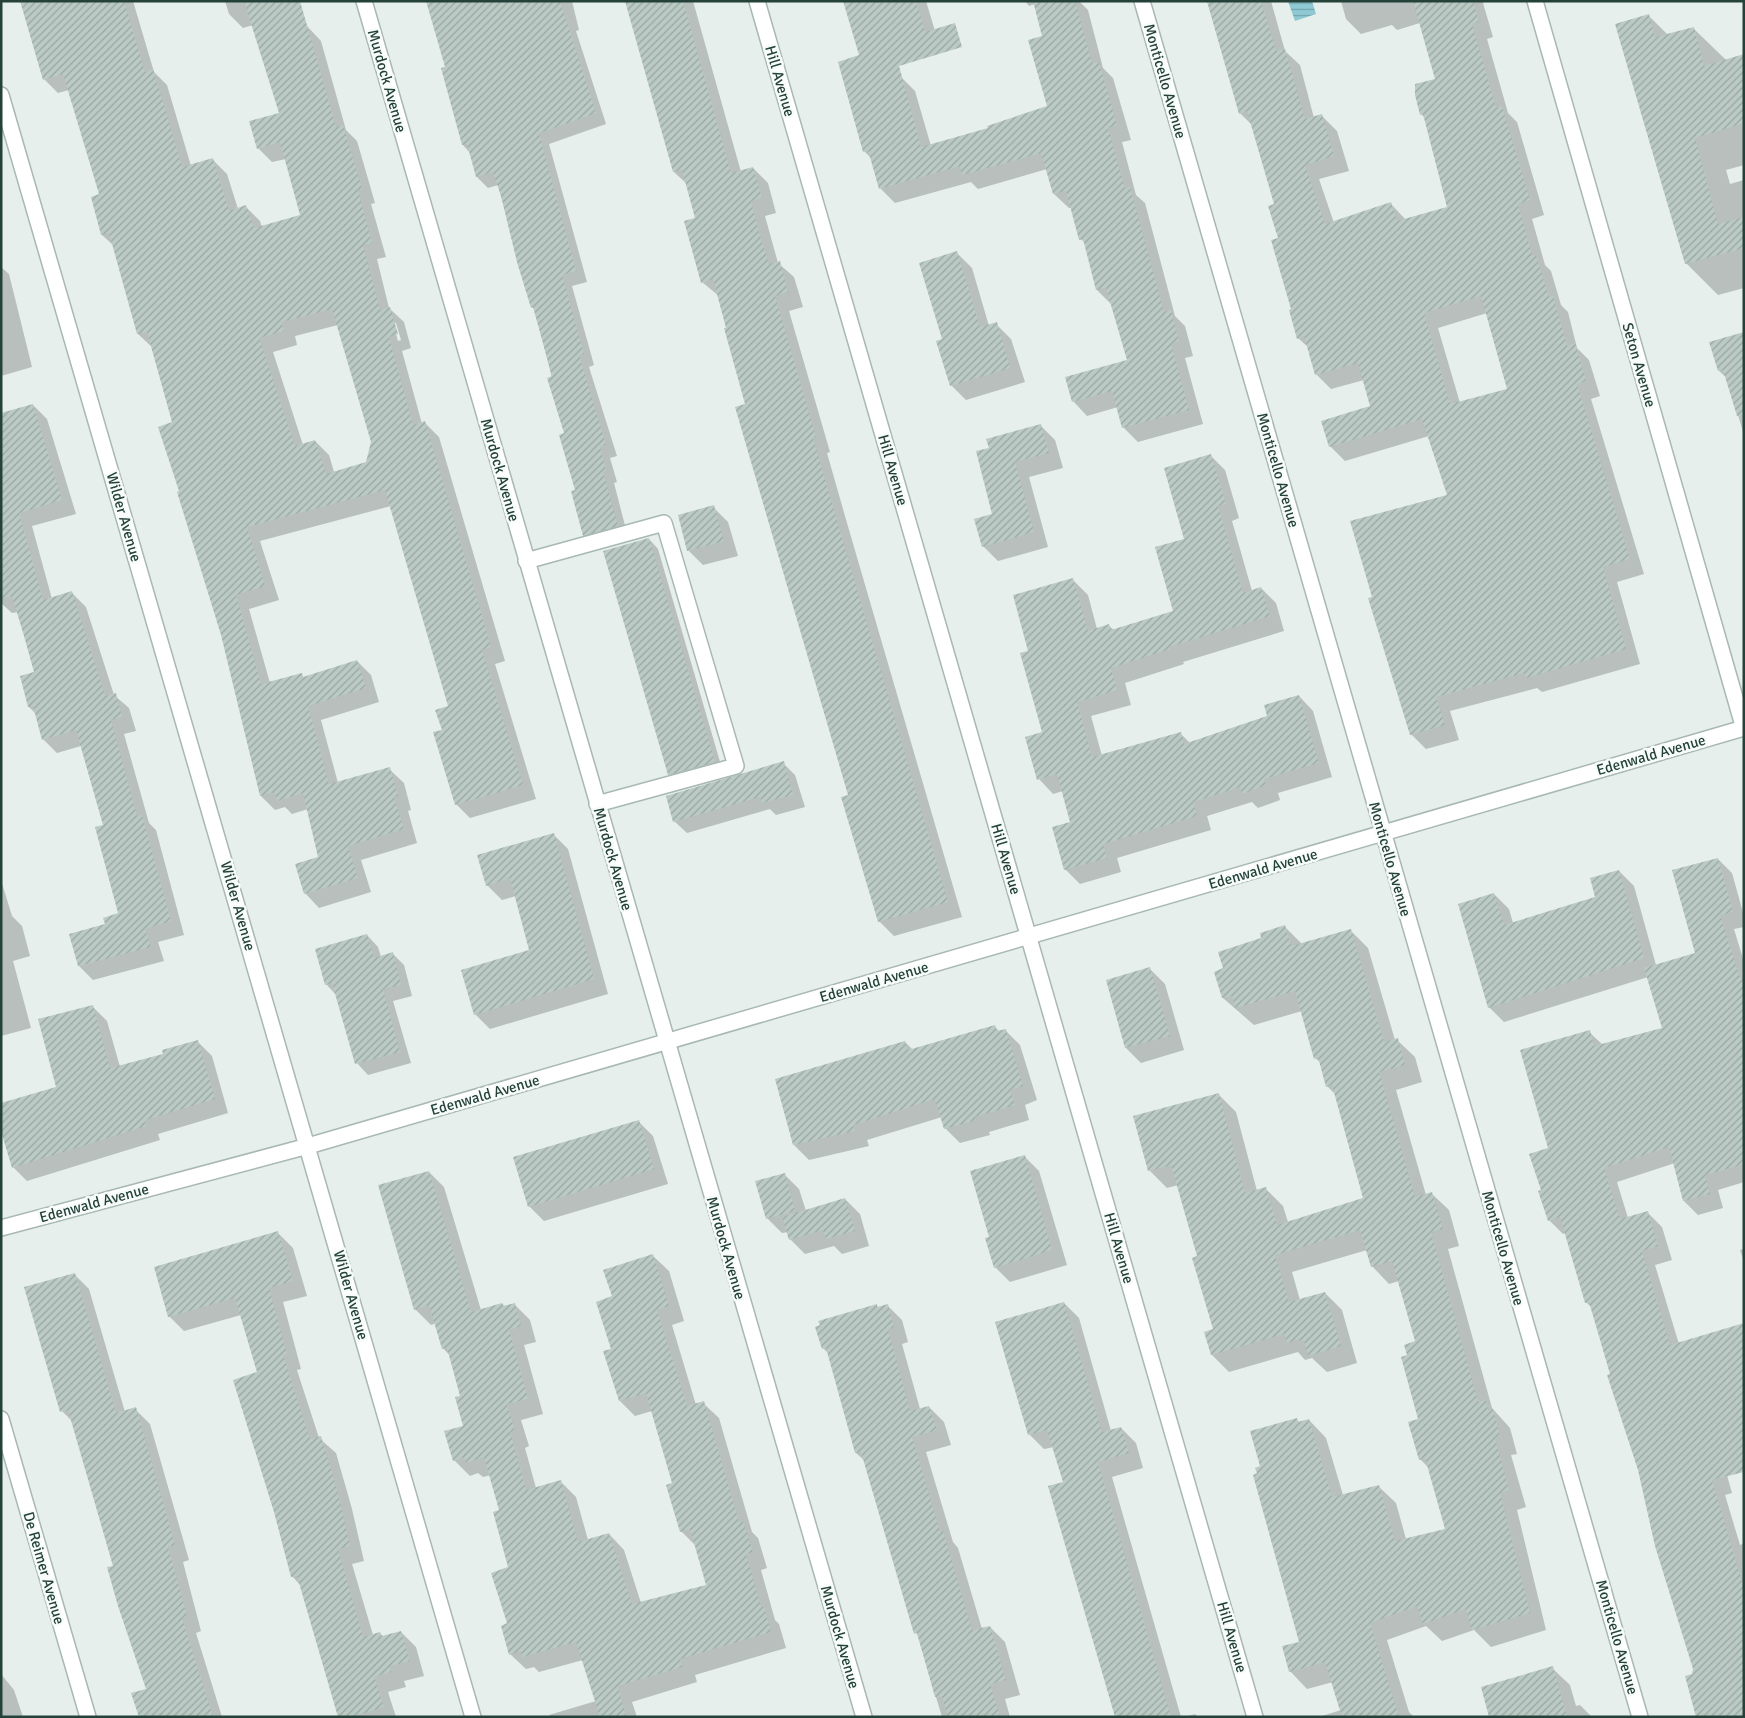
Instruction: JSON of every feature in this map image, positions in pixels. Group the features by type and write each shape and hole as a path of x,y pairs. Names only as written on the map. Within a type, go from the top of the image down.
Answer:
{"street":[{"name":"Murdock Avenue","path":"364,1 864,1717"},
{"name":"Hill Avenue","path":"757,1 1255,1717"},
{"name":"Monticello Avenue","path":"1142,1 1640,1717"},
{"name":"Seton Avenue","path":"1535,1 1744,728"},
{"name":"Wilder Avenue","path":"1,95 473,1717"},
{"path":"526,561 664,523 736,766 597,804"},
{"name":"Edenwald Avenue","path":"1,1228 308,1146 1744,728"},
{"name":"De Reimer Avenue","path":"1,1419 88,1717"}],"water":[{"path":"1288,1 1312,1 1316,14 1295,21"}],"building":[{"path":"20,1 124,1 145,72 153,69 182,167 213,158 229,211 246,205 254,228 300,215 280,142 257,149 249,121 279,113 244,1 300,1 336,127 343,125 362,189 358,190 372,243 363,245 380,310 390,307 398,334 389,337 413,425 425,421 491,647 482,650 523,785 455,805 433,732 442,730 435,710 448,706 385,490 247,527 265,586 236,595 261,684 302,673 303,677 357,660 366,688 308,706 329,784 390,767 398,796 394,797 404,829 348,846 358,878 304,894 295,864 318,857 303,793 277,801 275,792 260,796 221,635 177,492 179,491 158,427 172,422 147,332 137,334 109,233 101,235 91,197 99,194 63,74 43,80","holes":["332,309 371,442 366,462 326,474 315,440 295,446 259,338 284,331 281,322"]},
{"path":"426,1 560,1 596,113 539,133 576,271 562,275 584,354 579,355 606,445 600,447 606,471 603,472 618,526 583,536 571,491 575,490 559,435 564,433 547,378 552,376 533,307 531,308 517,262 501,196 493,172 476,177 467,144 462,145 441,68 445,67"},
{"path":"625,1 683,1 731,173 753,167 762,198 751,201 759,233 769,264 780,261 788,292 775,296 816,437 813,438 948,902 878,922 841,797 848,795 735,407 745,404 713,279 701,283 684,221 695,218 682,170 673,172"},
{"path":"843,1 916,1 925,32 955,23 962,47 899,66 921,147 988,128 987,126 1047,106 1028,40 1042,36 1033,1 1075,1 1092,63 1099,62 1117,125 1108,128 1125,189 1130,187 1164,312 1171,310 1179,341 1171,344 1189,410 1122,428 1112,391 1072,402 1065,377 1127,360 1106,288 1096,290 1083,239 1079,240 1066,191 1053,194 1041,153 962,175 960,166 879,189 868,150 863,152 838,62 859,55"},
{"path":"1207,1 1261,1 1276,51 1285,49 1305,119 1322,114 1334,156 1305,165 1325,224 1391,202 1397,221 1447,207 1423,114 1420,115 1415,95 1415,84 1435,79 1413,1 1473,1 1479,22 1472,24 1496,108 1502,106 1530,200 1518,204 1532,256 1536,255 1549,297 1553,296 1567,346 1575,343 1586,381 1577,384 1630,559 1603,567 1626,649 1526,678 1524,673 1436,697 1445,725 1410,735 1368,598 1372,597 1350,521 1447,495 1422,419 1329,447 1321,421 1370,406 1358,363 1315,375 1304,336 1297,339 1289,310 1291,309 1271,240 1278,238 1268,206 1274,204 1247,111 1239,114","holes":["1481,296 1507,389 1450,404 1424,313"]},
{"path":"1649,14 1655,37 1694,27 1704,66 1744,54 1744,123 1695,138 1718,224 1744,217 1744,248 1685,264 1615,24"},
{"path":"957,251 980,327 997,322 1010,368 950,386 936,341 942,339 919,263"},
{"path":"1744,332 1744,415 1737,416 1723,370 1718,371 1709,342"},
{"path":"33,404 62,500 19,513 43,600 72,591 105,696 116,693 122,717 111,720 137,816 142,815 171,921 145,929 151,947 78,966 69,934 105,924 103,918 118,913 95,827 103,825 76,730 42,740 33,706 28,707 20,676 34,672 24,636 12,596 1,599 1,413"},
{"path":"1041,424 1049,453 1015,462 1034,532 982,547 974,519 992,514 976,451 989,448 986,439"},
{"path":"1211,454 1226,504 1218,506 1243,593 1261,587 1270,616 1169,647 1170,649 1111,668 1117,690 1077,702 1092,757 1181,732 1184,744 1267,716 1264,705 1299,695 1319,763 1264,779 1266,785 1242,794 1240,787 1193,802 1197,816 1103,844 1107,858 1064,870 1052,827 1070,822 1057,774 1037,780 1025,737 1042,732 1020,653 1028,651 1013,595 1073,578 1088,631 1109,624 1111,630 1173,611 1155,547 1184,539 1164,468"},
{"path":"714,505 724,541 687,551 678,515"},
{"path":"649,538 715,762 668,775 603,551"},
{"path":"784,761 793,795 762,803 760,797 673,822 666,796"},
{"path":"554,833 594,979 474,1015 461,970 529,950 510,878 486,886 477,855"},
{"path":"1718,858 1733,912 1720,915 1740,978 1744,977 1744,1164 1705,1175 1710,1194 1683,1201 1669,1147 1604,1168 1620,1219 1648,1211 1658,1246 1642,1251 1670,1345 1744,1323 1744,1472 1712,1480 1744,1589 1744,1717 1696,1717 1685,1676 1692,1674 1693,1669 1655,1546 1638,1470 1607,1375 1610,1374 1589,1302 1585,1303 1560,1217 1548,1221 1538,1191 1541,1190 1529,1154 1548,1148 1520,1050 1590,1030 1594,1046 1662,1028 1644,968 1695,953 1672,870"},
{"path":"1619,870 1644,958 1488,1008 1458,904 1494,893 1504,925 1595,897 1590,878"},
{"path":"1285,925 1291,946 1351,929 1384,1042 1398,1038 1405,1065 1379,1072 1415,1197 1432,1192 1443,1229 1431,1232 1478,1402 1486,1400 1488,1410 1493,1409 1500,1436 1495,1438 1509,1490 1500,1493 1530,1613 1472,1630 1466,1609 1423,1624 1417,1606 1370,1623 1399,1717 1342,1717 1325,1662 1289,1672 1282,1646 1299,1642 1253,1475 1257,1473 1255,1468 1260,1466 1250,1431 1297,1418 1298,1422 1309,1419 1332,1497 1379,1485 1395,1541 1445,1529 1425,1458 1419,1460 1408,1422 1418,1419 1401,1357 1407,1355 1404,1345 1415,1341 1392,1261 1371,1267 1360,1230 1275,1255 1289,1302 1325,1292 1341,1346 1308,1356 1304,1340 1300,1342 1299,1339 1287,1343 1284,1334 1211,1355 1204,1332 1213,1329 1192,1258 1197,1256 1171,1165 1148,1171 1133,1116 1219,1093 1245,1193 1266,1187 1277,1225 1363,1198 1332,1085 1326,1087 1318,1057 1314,1059 1295,991 1235,1008 1232,996 1222,998 1214,972 1223,968 1218,952 1261,938 1260,933"},
{"path":"367,934 374,958 393,952 401,985 383,989 400,1052 355,1064 332,983 325,985 315,949"},
{"path":"1150,967 1170,1036 1125,1048 1106,980"},
{"path":"93,1005 110,1068 163,1054 162,1050 198,1040 215,1099 145,1120 146,1126 12,1168 1,1131 1,1103 56,1087 38,1019"},
{"path":"995,1025 997,1031 1006,1029 1023,1086 1010,1090 1015,1105 975,1117 976,1120 944,1129 935,1099 853,1125 855,1131 793,1145 775,1079 905,1041 908,1050"},
{"path":"639,1120 654,1169 528,1207 513,1157"},
{"path":"1025,1155 1052,1250 994,1268 985,1238 989,1237 970,1171"},
{"path":"429,1171 471,1312 502,1303 504,1306 515,1303 521,1326 509,1330 528,1399 507,1404 515,1431 510,1432 526,1490 561,1480 578,1542 609,1533 632,1604 706,1585 690,1529 680,1532 666,1485 672,1483 646,1393 619,1401 603,1351 611,1349 596,1302 612,1296 603,1270 653,1254 669,1306 657,1310 687,1406 704,1401 739,1522 743,1521 753,1552 746,1554 761,1607 764,1607 771,1632 680,1659 682,1667 618,1686 626,1717 600,1717 576,1642 522,1657 521,1651 509,1655 501,1626 507,1623 491,1573 508,1567 493,1512 499,1510 484,1457 466,1463 464,1457 453,1461 444,1431 463,1426 455,1397 460,1396 447,1348 442,1349 429,1305 414,1310 378,1185"},
{"path":"785,1173 795,1211 766,1219 755,1181"},
{"path":"845,1198 855,1231 826,1239 823,1230 789,1240 782,1217"},
{"path":"278,1231 293,1281 269,1288 287,1354 283,1355 310,1439 321,1436 338,1493 350,1546 338,1549 363,1637 380,1632 382,1636 401,1631 410,1661 390,1666 391,1672 374,1677 384,1707 351,1717 338,1717 297,1576 291,1577 274,1512 233,1380 257,1372 235,1298 168,1317 154,1267"},
{"path":"75,1273 116,1413 136,1407 175,1545 168,1547 187,1616 182,1618 213,1717 139,1717 131,1693 146,1689 107,1567 113,1566 68,1410 60,1412 24,1287"},
{"path":"1064,1302 1102,1432 1121,1427 1129,1453 1098,1462 1171,1717 1115,1717 1048,1486 1063,1482 1047,1430 1028,1435 995,1322"},
{"path":"877,1304 877,1307 888,1304 894,1328 888,1329 910,1411 929,1406 937,1430 912,1437 940,1532 943,1531 972,1630 990,1626 1006,1680 990,1684 1000,1717 948,1717 942,1697 935,1697 917,1633 914,1634 861,1452 855,1453 826,1348 822,1349 815,1327 820,1325 818,1321"},
{"path":"1553,1666 1567,1717 1489,1717 1481,1687"}]}
